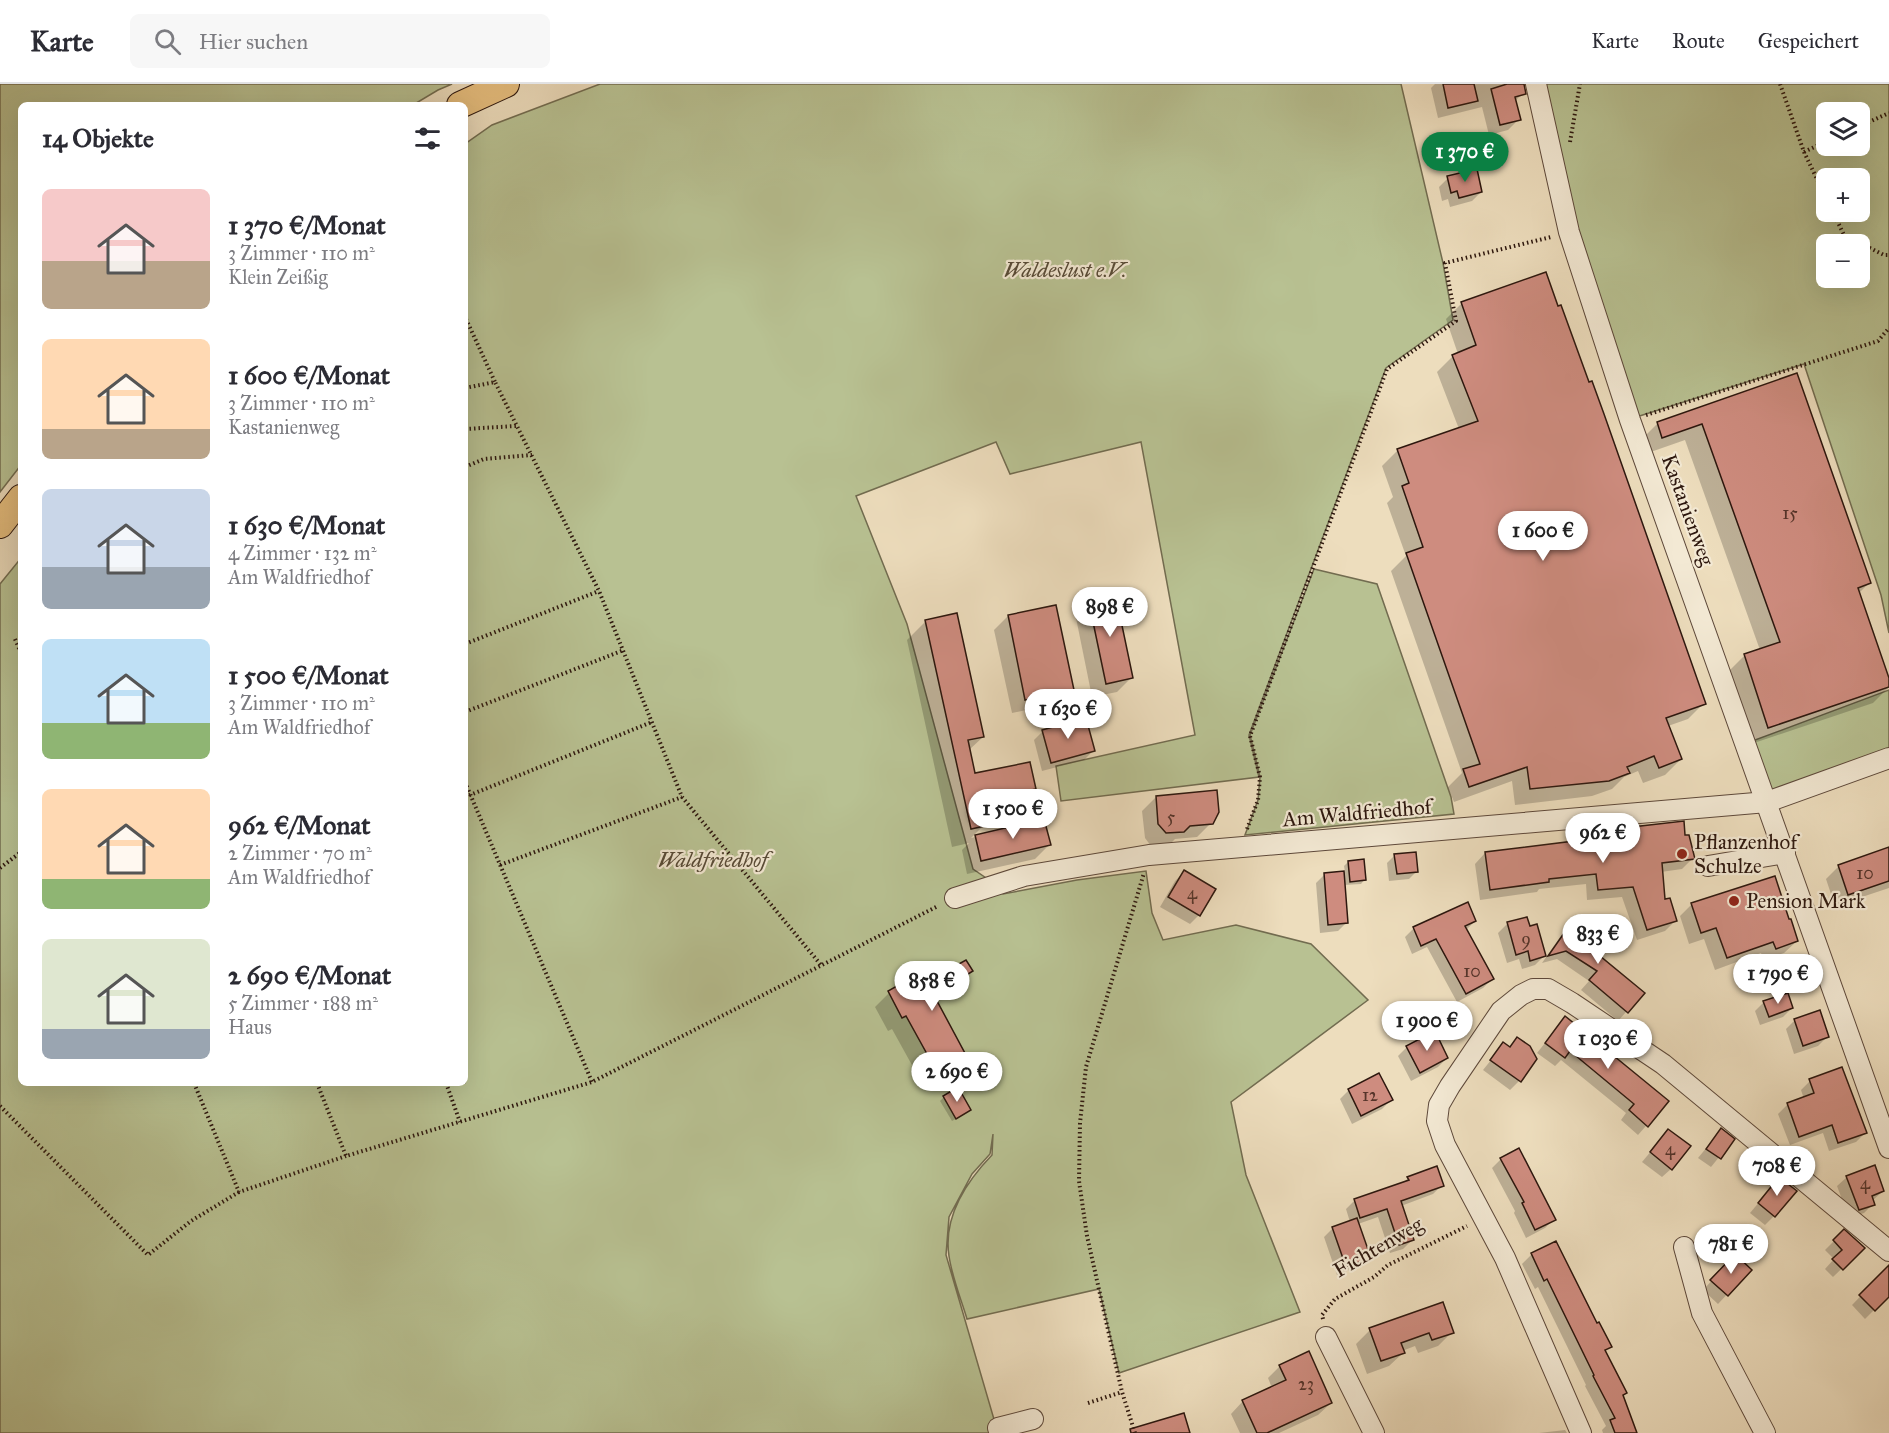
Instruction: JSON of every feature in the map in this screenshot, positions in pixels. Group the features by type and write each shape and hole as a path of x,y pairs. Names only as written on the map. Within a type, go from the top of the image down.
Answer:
{"main road":[{"path":"467,102 506,84"},
{"path":"0,525 18,502"}],"street":[{"name":"Kastanienweg","path":"1536,84 1569,232 1630,420 1785,853 1881,1099 1889,1148"},
{"path":"1767,802 1889,758"},
{"name":"Am Waldfriedhof","path":"955,898 1024,876 1149,855 1767,802"},
{"path":"1708,866 1785,853"},
{"path":"1581,1433 1505,1258 1445,1145 1437,1120 1439,1104 1501,1011 1521,995 1533,989 1548,989 1663,1064 1889,1251"},
{"path":"1684,1247 1702,1313 1765,1433"},
{"path":"1326,1337 1374,1433"},
{"path":"1000,1433 998,1428 1033,1419"}],"path":[{"path":"1780,84 1803,152 1816,178"},
{"path":"1870,122 1889,113"},
{"path":"1803,152 1816,146"},
{"path":"1838,222 1844,235 1884,255 1889,255"},
{"path":"1240,847 1258,800 1260,777 1250,735 1387,369 1456,321 1445,263 1569,232"},
{"path":"468,323 516,426 599,591 682,797 821,965"},
{"path":"1630,420 1878,340 1889,328"},
{"path":"468,387 495,382"},
{"path":"468,429 516,426"},
{"path":"468,466 484,459 532,455"},
{"path":"468,643 599,591"},
{"path":"15,639 18,646"},
{"path":"468,711 624,650"},
{"path":"470,795 652,722"},
{"path":"468,790 592,1082"},
{"path":"500,866 682,797"},
{"path":"0,868 18,854"},
{"path":"1135,1433 1122,1392 1086,1225 1079,1181 1080,1123 1086,1067 1149,855"},
{"path":"0,1106 148,1255 191,1221 239,1192 346,1156 592,1082 955,898"},
{"path":"195,1086 239,1192"},
{"path":"318,1086 346,1156"},
{"path":"447,1086 460,1122"},
{"name":"Fichtenweg","path":"1326,1337 1322,1315 1335,1299 1374,1277 1388,1264 1484,1218"},
{"path":"1088,1403 1122,1392"}],"green space":[{"path":"0,84 452,84 418,102 18,102 18,469 0,492"},
{"path":"600,84 1401,84 1443,263 1453,320 1386,368 1249,735 1259,777 1061,801 1056,766 1195,735 1141,442 1010,474 996,442 856,496 907,624 973,869 995,884 1003,894 1077,880 1146,871 1152,913 1163,940 1236,925 1311,944 1368,1000 1231,1102 1246,1175 1300,1312 1119,1373 1099,1289 967,1319 950,1264 948,1242 958,1201 973,1177 992,1155 993,1134 990,1154 972,1174 949,1217 946,1255 998,1433 0,1433 0,584 18,562 18,1086 468,1086 468,142 492,125"},
{"path":"1536,84 1889,84 1889,633 1881,595 1804,364 1630,419"},
{"path":"1314,569 1377,584 1451,797 1454,814 1245,835 1258,800 1260,777 1250,735"},
{"path":"1889,690 1889,758 1767,801 1747,743"}],"building":[{"path":"1443,84 1474,84 1478,101 1448,108"},
{"path":"1507,84 1524,84 1526,94 1515,97 1521,120 1500,125 1491,89"},
{"path":"1477,169 1482,192 1459,198 1457,191 1451,193 1447,176"},
{"path":"1546,272 1558,306 1561,305 1589,382 1592,381 1706,704 1666,718 1682,759 1659,768 1654,756 1627,767 1630,773 1609,781 1530,789 1527,767 1469,787 1463,769 1480,764 1406,553 1423,547 1402,486 1409,483 1397,449 1478,421 1452,355 1476,345 1461,302"},
{"path":"1797,373 1871,583 1858,588 1889,678 1889,687 1768,728 1744,654 1780,642 1702,424 1662,438 1657,422"},
{"path":"1115,592 1133,678 1106,684 1088,598"},
{"path":"1056,605 1074,690 1025,700 1008,615"},
{"path":"957,613 984,737 968,740 975,773 1030,762 1036,789 980,801 985,826 971,829 925,620"},
{"path":"1086,718 1095,751 1051,763 1042,730"},
{"path":"1217,790 1219,812 1213,824 1190,826 1184,832 1166,833 1158,824 1156,796"},
{"path":"1044,819 1051,845 981,861 975,835"},
{"path":"1684,821 1685,835 1689,835 1695,859 1662,863 1665,899 1670,898 1677,921 1647,930 1633,887 1598,890 1596,874 1549,879 1549,882 1490,890 1485,852 1582,840 1581,836"},
{"path":"1889,847 1889,881 1848,895 1838,865"},
{"path":"1416,852 1418,872 1397,874 1394,854"},
{"path":"1364,859 1366,880 1350,882 1348,861"},
{"path":"1184,870 1216,889 1200,916 1168,897"},
{"path":"1344,871 1348,923 1328,925 1324,873"},
{"path":"1775,876 1798,941 1776,949 1773,942 1727,958 1716,928 1701,933 1691,903"},
{"path":"1468,902 1476,921 1465,926 1494,979 1466,994 1436,939 1421,946 1413,927"},
{"path":"1576,916 1598,932 1588,946 1645,993 1628,1013 1589,980 1597,971 1566,951 1548,956"},
{"path":"1527,917 1530,926 1537,924 1546,956 1530,961 1528,951 1516,955 1507,922"},
{"path":"966,960 973,971 947,987 950,992 936,999 967,1057 937,1072 906,1016 902,1018 888,991 936,964 941,974"},
{"path":"1788,993 1793,1008 1769,1017 1763,1001"},
{"path":"1820,1010 1829,1037 1803,1046 1794,1019"},
{"path":"1565,1016 1669,1101 1648,1127 1629,1110 1634,1104 1570,1051 1565,1058 1545,1043"},
{"path":"1435,1031 1448,1058 1420,1073 1406,1046"},
{"path":"1517,1037 1530,1046 1537,1059 1521,1082 1490,1060 1503,1042 1510,1047"},
{"path":"1842,1067 1867,1133 1838,1143 1832,1125 1799,1137 1787,1103 1814,1093 1809,1079"},
{"path":"1379,1073 1393,1100 1361,1116 1348,1089"},
{"path":"958,1087 971,1110 956,1119 943,1096"},
{"path":"1721,1128 1735,1139 1721,1159 1706,1149"},
{"path":"1668,1129 1691,1146 1672,1170 1650,1152"},
{"path":"1519,1148 1556,1220 1535,1230 1522,1203 1524,1202 1500,1158"},
{"path":"1875,1165 1884,1191 1872,1196 1875,1205 1859,1210 1846,1176"},
{"path":"1437,1166 1444,1186 1401,1201 1414,1240 1399,1245 1387,1209 1360,1218 1354,1199 1409,1180 1407,1177"},
{"path":"1779,1177 1797,1191 1775,1217 1758,1203"},
{"path":"1357,1218 1371,1258 1346,1267 1332,1227"},
{"path":"1844,1229 1865,1248 1843,1270 1832,1259 1842,1250 1833,1240"},
{"path":"1556,1241 1597,1323 1599,1322 1612,1347 1605,1350 1627,1393 1623,1395 1637,1433 1615,1433 1610,1420 1615,1418 1547,1279 1544,1281 1531,1253"},
{"path":"1735,1254 1752,1270 1728,1296 1710,1280"},
{"path":"1889,1265 1889,1297 1875,1311 1859,1295"},
{"path":"1443,1302 1454,1333 1432,1340 1429,1333 1401,1343 1405,1353 1381,1361 1369,1328"},
{"path":"1309,1351 1332,1403 1267,1433 1257,1433 1242,1400 1286,1380 1279,1365"},
{"path":"1184,1413 1190,1433 1131,1433 1130,1429"}],"place":[{"name":"Pflanzenhof Schulze","path":"1682,854"},
{"name":"Pension Mark","path":"1734,901"}],"park label":[{"name":"Waldeslust e.V.","path":"1065,270"},
{"name":"Waldfriedhof","path":"713,860"}]}
